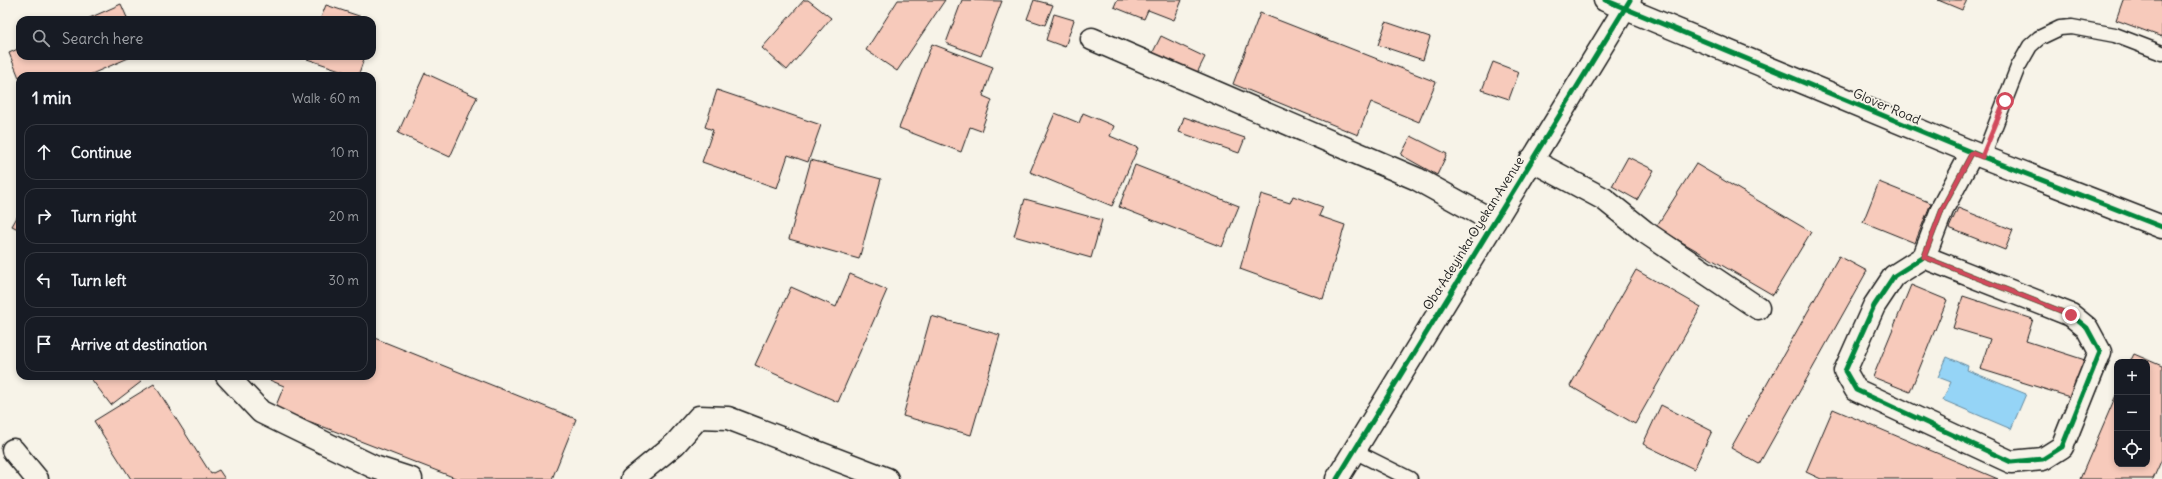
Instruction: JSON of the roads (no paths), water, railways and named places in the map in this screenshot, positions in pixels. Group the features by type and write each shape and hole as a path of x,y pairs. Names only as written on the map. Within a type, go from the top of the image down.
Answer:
{"street":[{"name":"Glover Road","path":"1620,3 1977,155 2162,227"},
{"name":"Oba Adeyinka Oyekan Avenue","path":"1337,479 1493,221 1532,160 1620,3"},
{"path":"1092,39 1417,179 1493,221"},
{"path":"1924,257 2071,315 2087,328 2100,352 2062,447 2043,459 2011,462 1856,390 1845,371 1874,306 1894,276 1924,257 1943,207 1977,155"},
{"path":"1532,160 1604,199 1645,232 1758,308"},
{"path":"231,380 261,412 374,467 411,479"},
{"path":"632,479 675,444 699,417 728,418 887,479"},
{"path":"13,450 37,479"}],"lane":[{"path":"1977,155 2018,67 2030,46 2039,38 2060,28 2072,27 2115,35 2162,53"},
{"path":"1354,451 1410,479"}],"water":[{"path":"1947,357 1968,366 1967,370 2026,394 2011,429 1943,400 1951,382 1938,377"}]}
